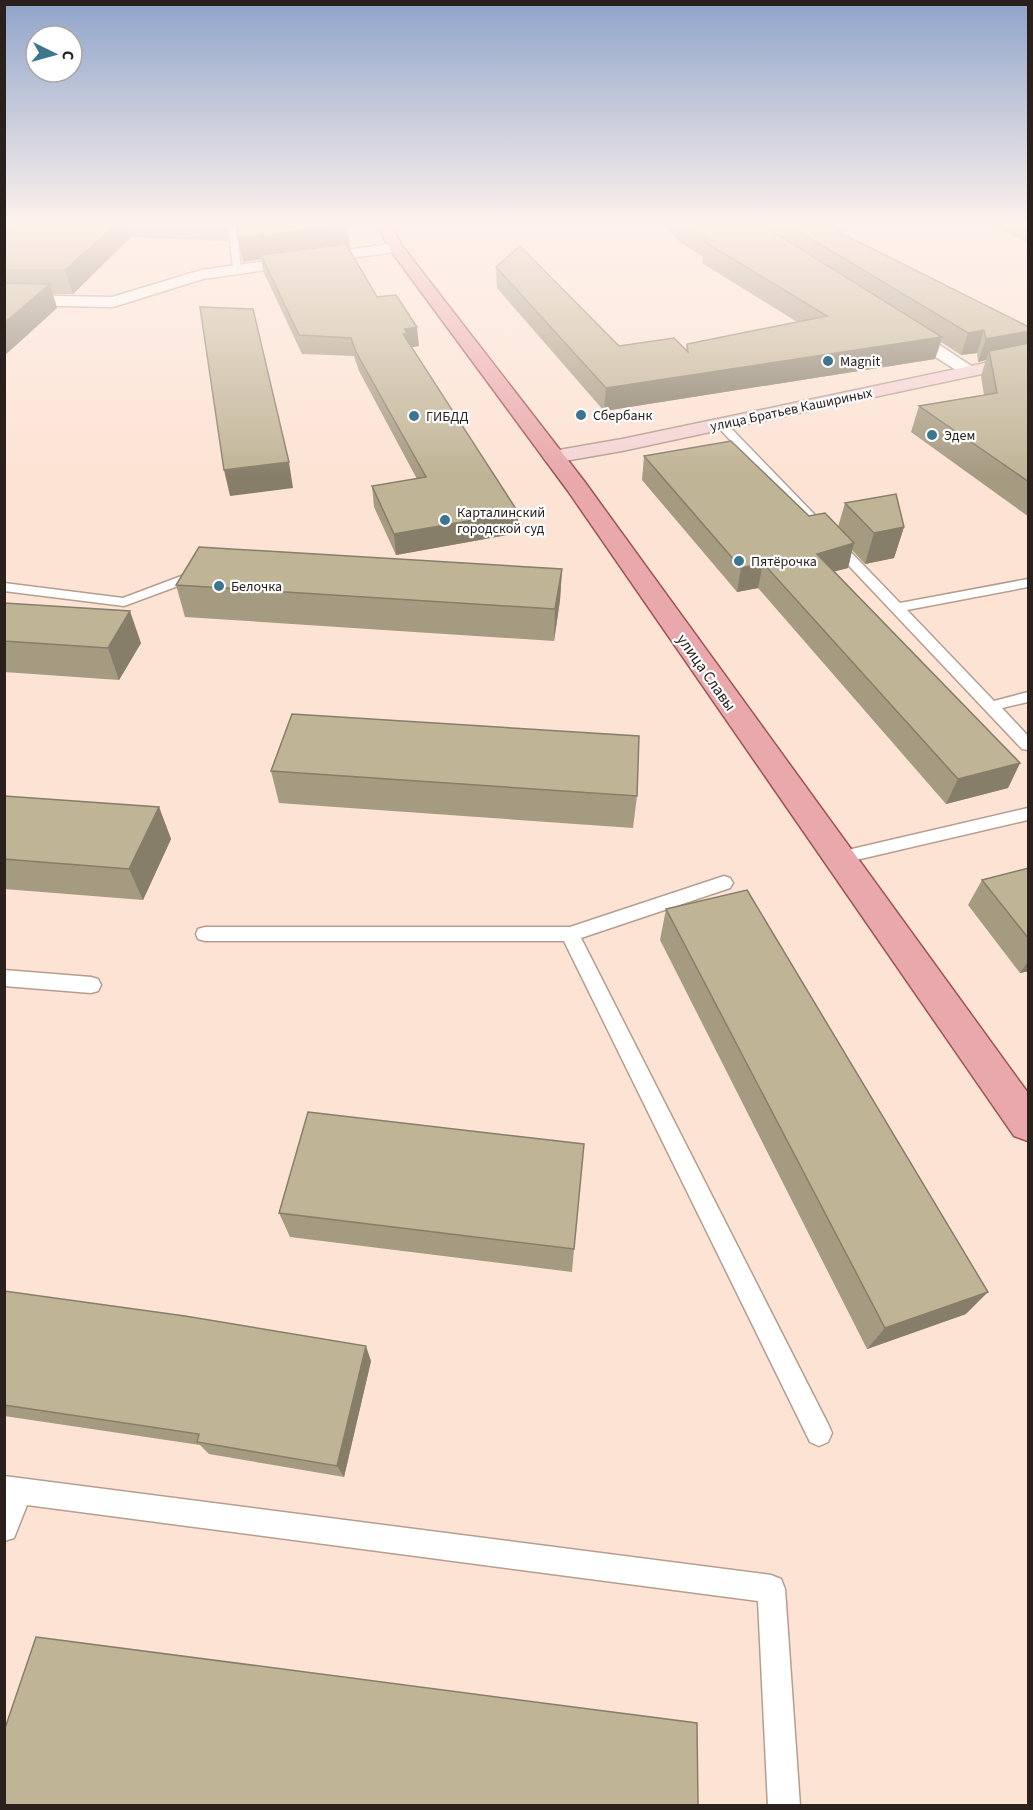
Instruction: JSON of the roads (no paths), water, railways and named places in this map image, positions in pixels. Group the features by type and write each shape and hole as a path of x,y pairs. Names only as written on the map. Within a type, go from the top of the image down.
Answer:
{"main road":[{"name":"улица Славы","path":"446,307 576,486 1029,1124"},
{"name":"улица Братьев Кашириных","path":"553,457 1029,359"}],"street":[{"path":"883,316 970,371"}],"lane":[{"path":"720,423 895,608 1029,745"},
{"path":"4,587 124,603 209,569"},
{"path":"895,608 1029,583"},
{"path":"992,706 1029,698"},
{"path":"839,858 1029,814"},
{"path":"206,934 570,934 724,883"},
{"path":"570,934 819,1432"},
{"path":"4,978 91,985"},
{"path":"4,1528 12,1490 771,1589 784,1806"}],"place":[{"name":"Magnit","path":"828,361"},
{"name":"Сбербанк","path":"581,415"},
{"name":"ГИБДД","path":"414,416"},
{"name":"Эдем","path":"932,435"},
{"name":"Карталинский городской суд","path":"445,520"},
{"name":"Пятёрочка","path":"739,561"},
{"name":"Белочка","path":"219,586"}]}
